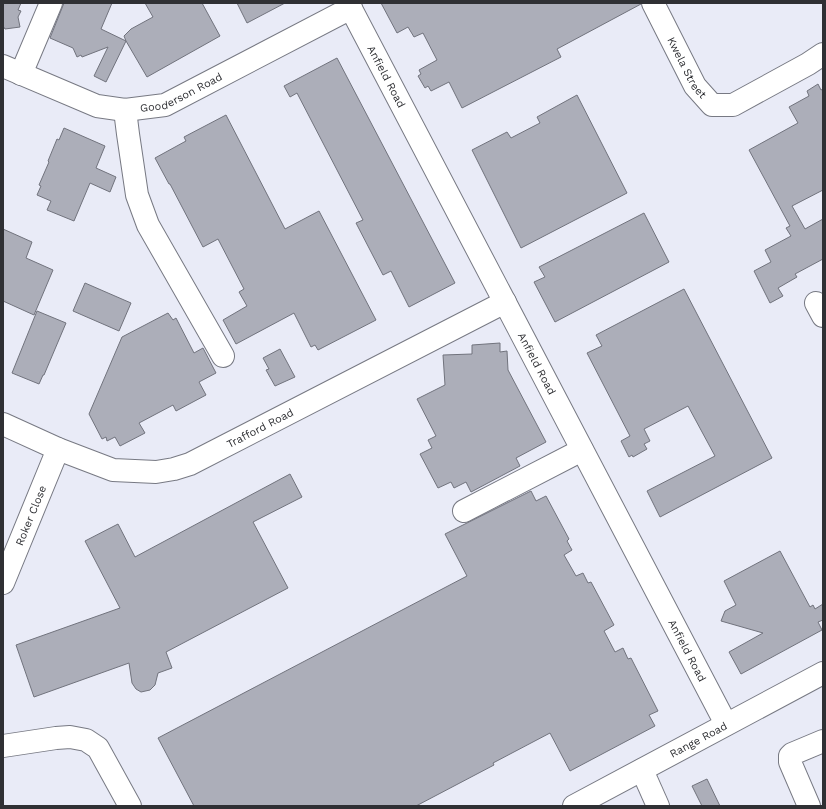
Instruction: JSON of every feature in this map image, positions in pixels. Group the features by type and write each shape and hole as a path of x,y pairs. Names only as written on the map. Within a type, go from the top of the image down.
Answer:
{"street":[{"path":"8,71 51,3"},
{"name":"Kwela Street","path":"653,3 695,86 712,105 733,105 808,64 823,54"},
{"name":"Gooderson Road","path":"8,71 97,106 126,110 165,104 350,6"},
{"name":"Anfield Road","path":"350,6 726,724"},
{"path":"126,110 128,134 138,195 148,225 223,356"},
{"name":"Trafford Road","path":"3,424 113,470 156,472 174,469 190,464 505,302"},
{"name":"Roker Close","path":"5,571 58,448"},
{"path":"464,511 582,450"},
{"name":"Range Road","path":"574,806 823,672"},
{"path":"3,746 56,738 70,737 86,740 98,748 130,806"},
{"path":"809,806 790,762 790,756 823,741"},
{"path":"642,770 658,806"}],"building":[{"path":"3,3 21,3 18,10 21,11 18,17 20,27 5,29 3,26"},
{"path":"64,3 112,3 101,29 126,41 106,82 94,76 108,47 82,57 81,55 77,57 73,48 50,38"},
{"path":"145,3 202,3 220,36 147,77 124,36 131,29 153,17"},
{"path":"237,3 285,3 247,23"},
{"path":"381,3 641,4 557,49 561,57 462,108 449,82 431,91 428,86 425,88 418,76 421,74 419,70 437,60 423,33 414,37 408,27 397,33"},
{"path":"337,58 455,283 409,307 391,271 383,275 356,223 363,220 297,93 290,97 284,86"},
{"path":"818,84 821,90 823,89 823,190 792,206 805,229 823,219 823,259 795,274 797,277 778,288 783,296 770,303 754,271 771,262 765,250 791,236 786,228 790,226 749,150 798,123 789,107 809,96 807,91"},
{"path":"577,95 627,193 521,248 472,150 507,132 511,138 540,123 537,117"},
{"path":"226,115 285,229 319,211 376,320 318,350 315,345 311,347 294,313 236,344 223,320 247,306 239,292 244,289 218,239 203,247 155,158 186,141 184,137"},
{"path":"64,128 105,146 96,168 116,177 110,192 90,183 74,221 47,210 51,201 37,195 41,186 39,185 49,162 48,161 57,139 59,140"},
{"path":"644,213 669,262 555,322 534,282 545,277 539,267"},
{"path":"3,229 32,242 26,258 53,270 34,315 3,301"},
{"path":"85,283 131,303 119,331 73,311"},
{"path":"684,289 772,458 660,517 647,491 715,456 688,406 644,429 650,441 644,444 647,449 633,457 632,455 629,457 621,441 630,436 587,353 602,346 596,335"},
{"path":"37,311 66,323 39,384 12,373"},
{"path":"168,313 173,320 176,318 194,353 203,348 216,373 199,382 206,395 176,411 173,405 139,423 145,433 120,446 115,437 107,441 106,437 102,439 89,414 122,337"},
{"path":"500,343 500,352 507,351 508,370 546,442 516,458 520,466 471,492 466,482 454,488 451,482 438,488 420,454 432,448 428,440 436,436 417,399 445,385 443,355 472,354 472,345"},
{"path":"280,349 295,377 275,386 266,370 269,369 263,358"},
{"path":"290,474 302,497 253,522 288,588 166,652 172,668 158,673 155,685 150,690 141,692 136,689 132,683 129,663 34,697 16,645 120,608 85,541 118,524 135,557"},
{"path":"531,491 536,501 546,496 569,539 567,541 572,550 564,555 576,576 583,573 588,583 591,582 614,625 604,631 615,652 623,648 628,659 631,658 658,711 649,715 655,726 570,771 550,733 493,763 494,765 416,806 194,806 158,738 467,576 445,534"},
{"path":"780,551 810,607 813,605 815,609 823,604 823,620 818,622 822,630 741,674 729,652 763,633 721,621 725,611 736,605 724,581"},
{"path":"707,779 720,806 702,806 692,786"}]}
